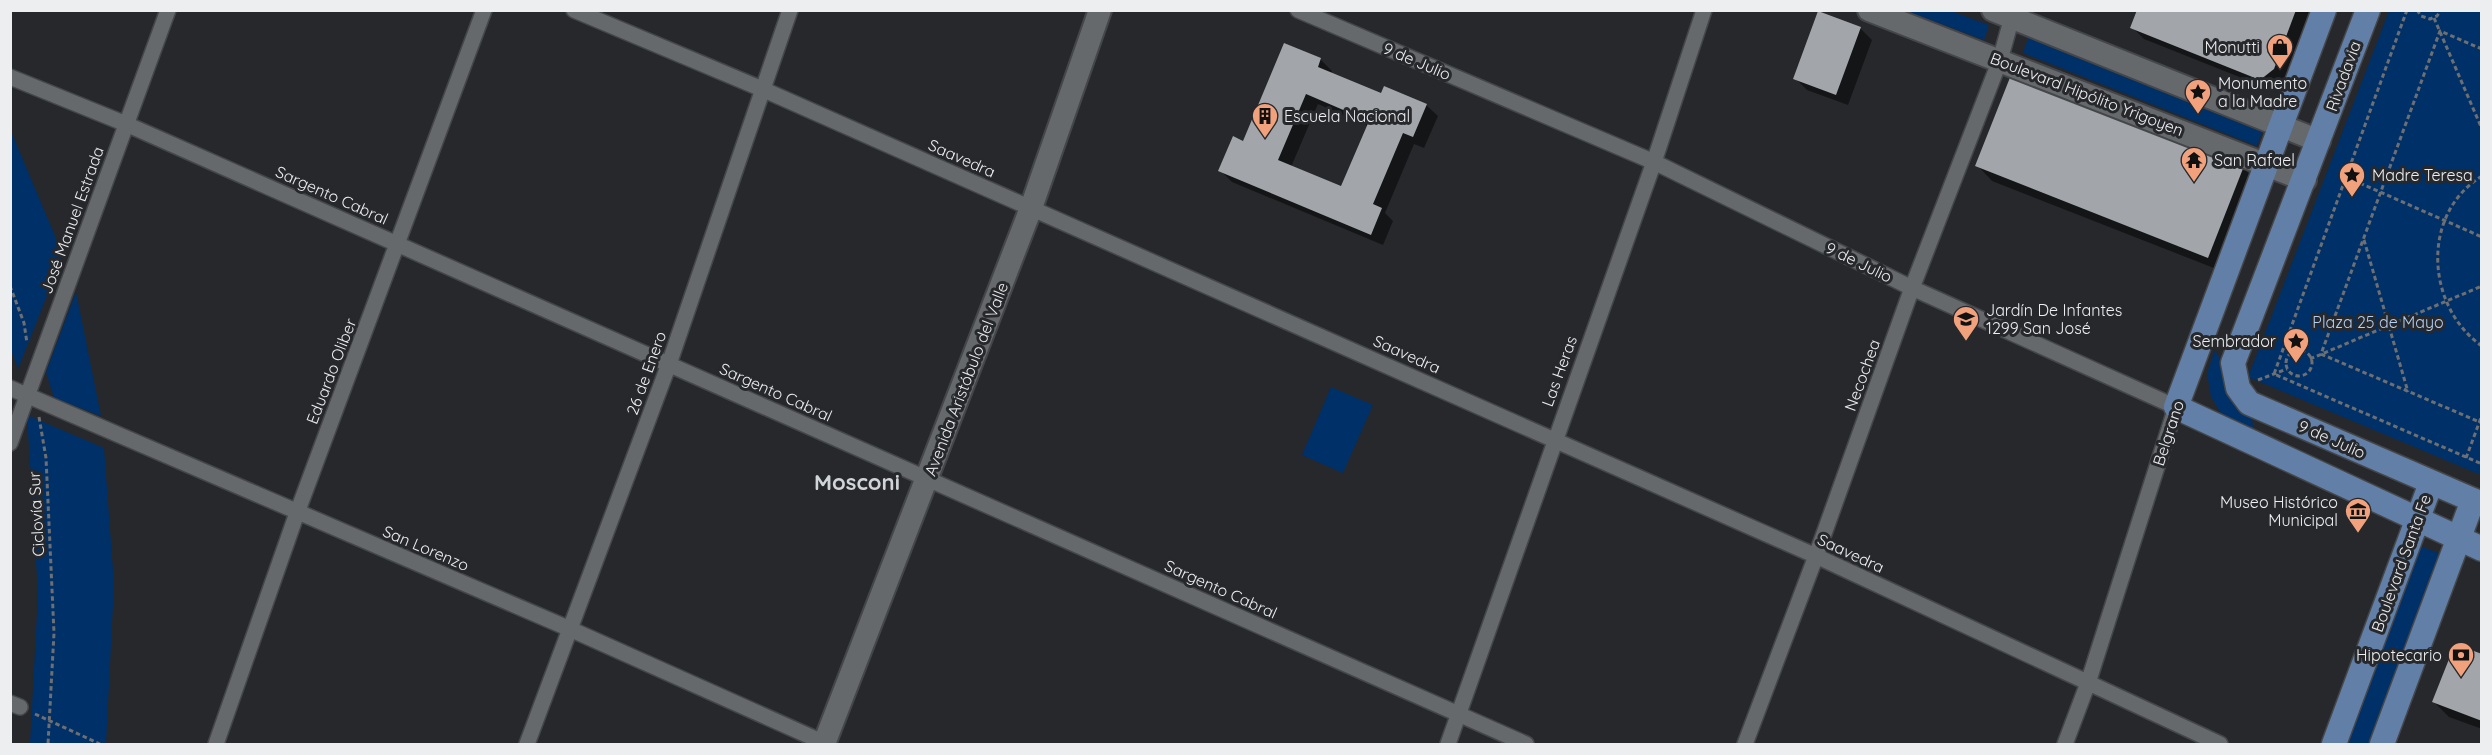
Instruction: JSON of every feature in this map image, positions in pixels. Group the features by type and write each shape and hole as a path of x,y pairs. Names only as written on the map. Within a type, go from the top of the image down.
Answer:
{"main road":[{"name":"Avenida Aristóbulo del Valle","path":"825,744 1031,208 1100,10"},
{"name":"Boulevard Hipólito Yrigoyen","path":"1869,10 2305,180"},
{"path":"2280,125 2324,10"},
{"name":"Rivadavia","path":"2319,141 2368,10"},
{"path":"2006,13 2319,141 2305,180"},
{"name":"Belgrano","path":"2176,407 2280,125"},
{"name":"9 de Julio","path":"2305,180 2233,363 2238,388 2249,403 2477,502"},
{"name":"9 de Julio","path":"2176,407 2481,549"},
{"name":"Boulevard Santa Fe","path":"2334,744 2431,483"},
{"path":"2382,744 2458,539 2477,502"}],"street":[{"name":"José Manuel Estrada","path":"10,443 32,398 126,124 168,10"},
{"name":"Eduardo Oliber","path":"216,744 297,513 484,10"},
{"name":"Saavedra","path":"574,10 762,89 1554,439 1816,556 2220,744"},
{"name":"26 de Enero","path":"527,744 669,364 790,10"},
{"name":"9 de Julio","path":"1298,10 1654,162 1912,288 2176,407"},
{"name":"Las Heras","path":"1448,744 1554,439 1654,162 1704,10"},
{"name":"Necochea","path":"1745,744 1816,556 1912,288 2000,60 2006,13"},
{"name":"Sargento Cabral","path":"10,76 126,124 1526,744"},
{"name":"San Lorenzo","path":"10,388 570,629 825,744"},
{"name":"Belgrano","path":"2065,744 2088,683 2176,407"}],"path":[{"path":"2407,10 2274,374 2481,464"},
{"path":"2417,10 2425,18 2434,18 2441,10"},
{"path":"2434,18 2481,129"},
{"path":"2440,31 2481,49"},
{"path":"2321,354 2440,31"},
{"path":"2481,176 2451,208 2439,240 2437,274 2445,301 2467,336 2481,346"},
{"path":"2346,177 2481,237"},
{"path":"2363,238 2408,392"},
{"path":"10,286 24,323 28,346"},
{"path":"2310,358 2481,286"},
{"path":"2301,350 2310,358 2311,366 2303,375 2295,375 2287,369 2287,357 2293,351 2301,350"},
{"path":"2321,354 2480,422"},
{"name":"Ciclovía Sur","path":"32,398 46,458 54,633 48,744"},
{"path":"2466,458 2481,414"},
{"path":"15,705 100,744"}],"green space":[{"path":"1907,11 1951,11 1989,25 1984,40"},
{"name":"Plaza 25 de Mayo","path":"2389,11 2481,11 2481,475 2248,377"},
{"path":"2028,38 2262,132 2257,146 2023,53"},
{"path":"10,129 63,255 18,369 10,347"},
{"path":"76,292 101,416 54,398 46,372"},
{"path":"2215,350 2251,414 2254,431 2222,415 2211,397 2207,373"},
{"path":"1331,387 1373,405 1343,473 1302,455"},
{"path":"27,415 104,448 114,584 106,744 30,744 38,594"},
{"path":"2420,546 2441,554 2369,744 2346,744"}],"building":[{"path":"2137,10 2296,10 2274,69 2260,80 2130,28"},
{"path":"1818,11 1861,27 1836,95 1793,79"},
{"name":"Escuela Nacional","path":"1284,43 1321,58 1318,67 1381,93 1384,86 1427,104 1413,137 1403,133 1373,204 1382,208 1371,235 1218,171 1233,136 1243,141","holes":["1306,94 1369,121 1341,186 1278,160"]},
{"path":"2011,75 2244,166 2208,258 1975,166"},
{"name":"Hipotecario","path":"2455,644 2482,654 2482,721 2432,702"}],"place":[{"name":"Monutti","path":"2280,70"},
{"name":"Monumento a la Madre","path":"2198,115"},
{"name":"Escuela Nacional","path":"1265,139"},
{"name":"San Rafael","path":"2194,183"},
{"name":"Madre Teresa","path":"2352,198"},
{"name":"Jardín De Infantes 1299 San José","path":"1966,342"},
{"name":"Sembrador","path":"2296,364"},
{"name":"Museo Histórico Municipal","path":"2358,534"},
{"name":"Hipotecario","path":"2461,678"}],"district":[{"name":"Mosconi","path":"857,482"}]}
